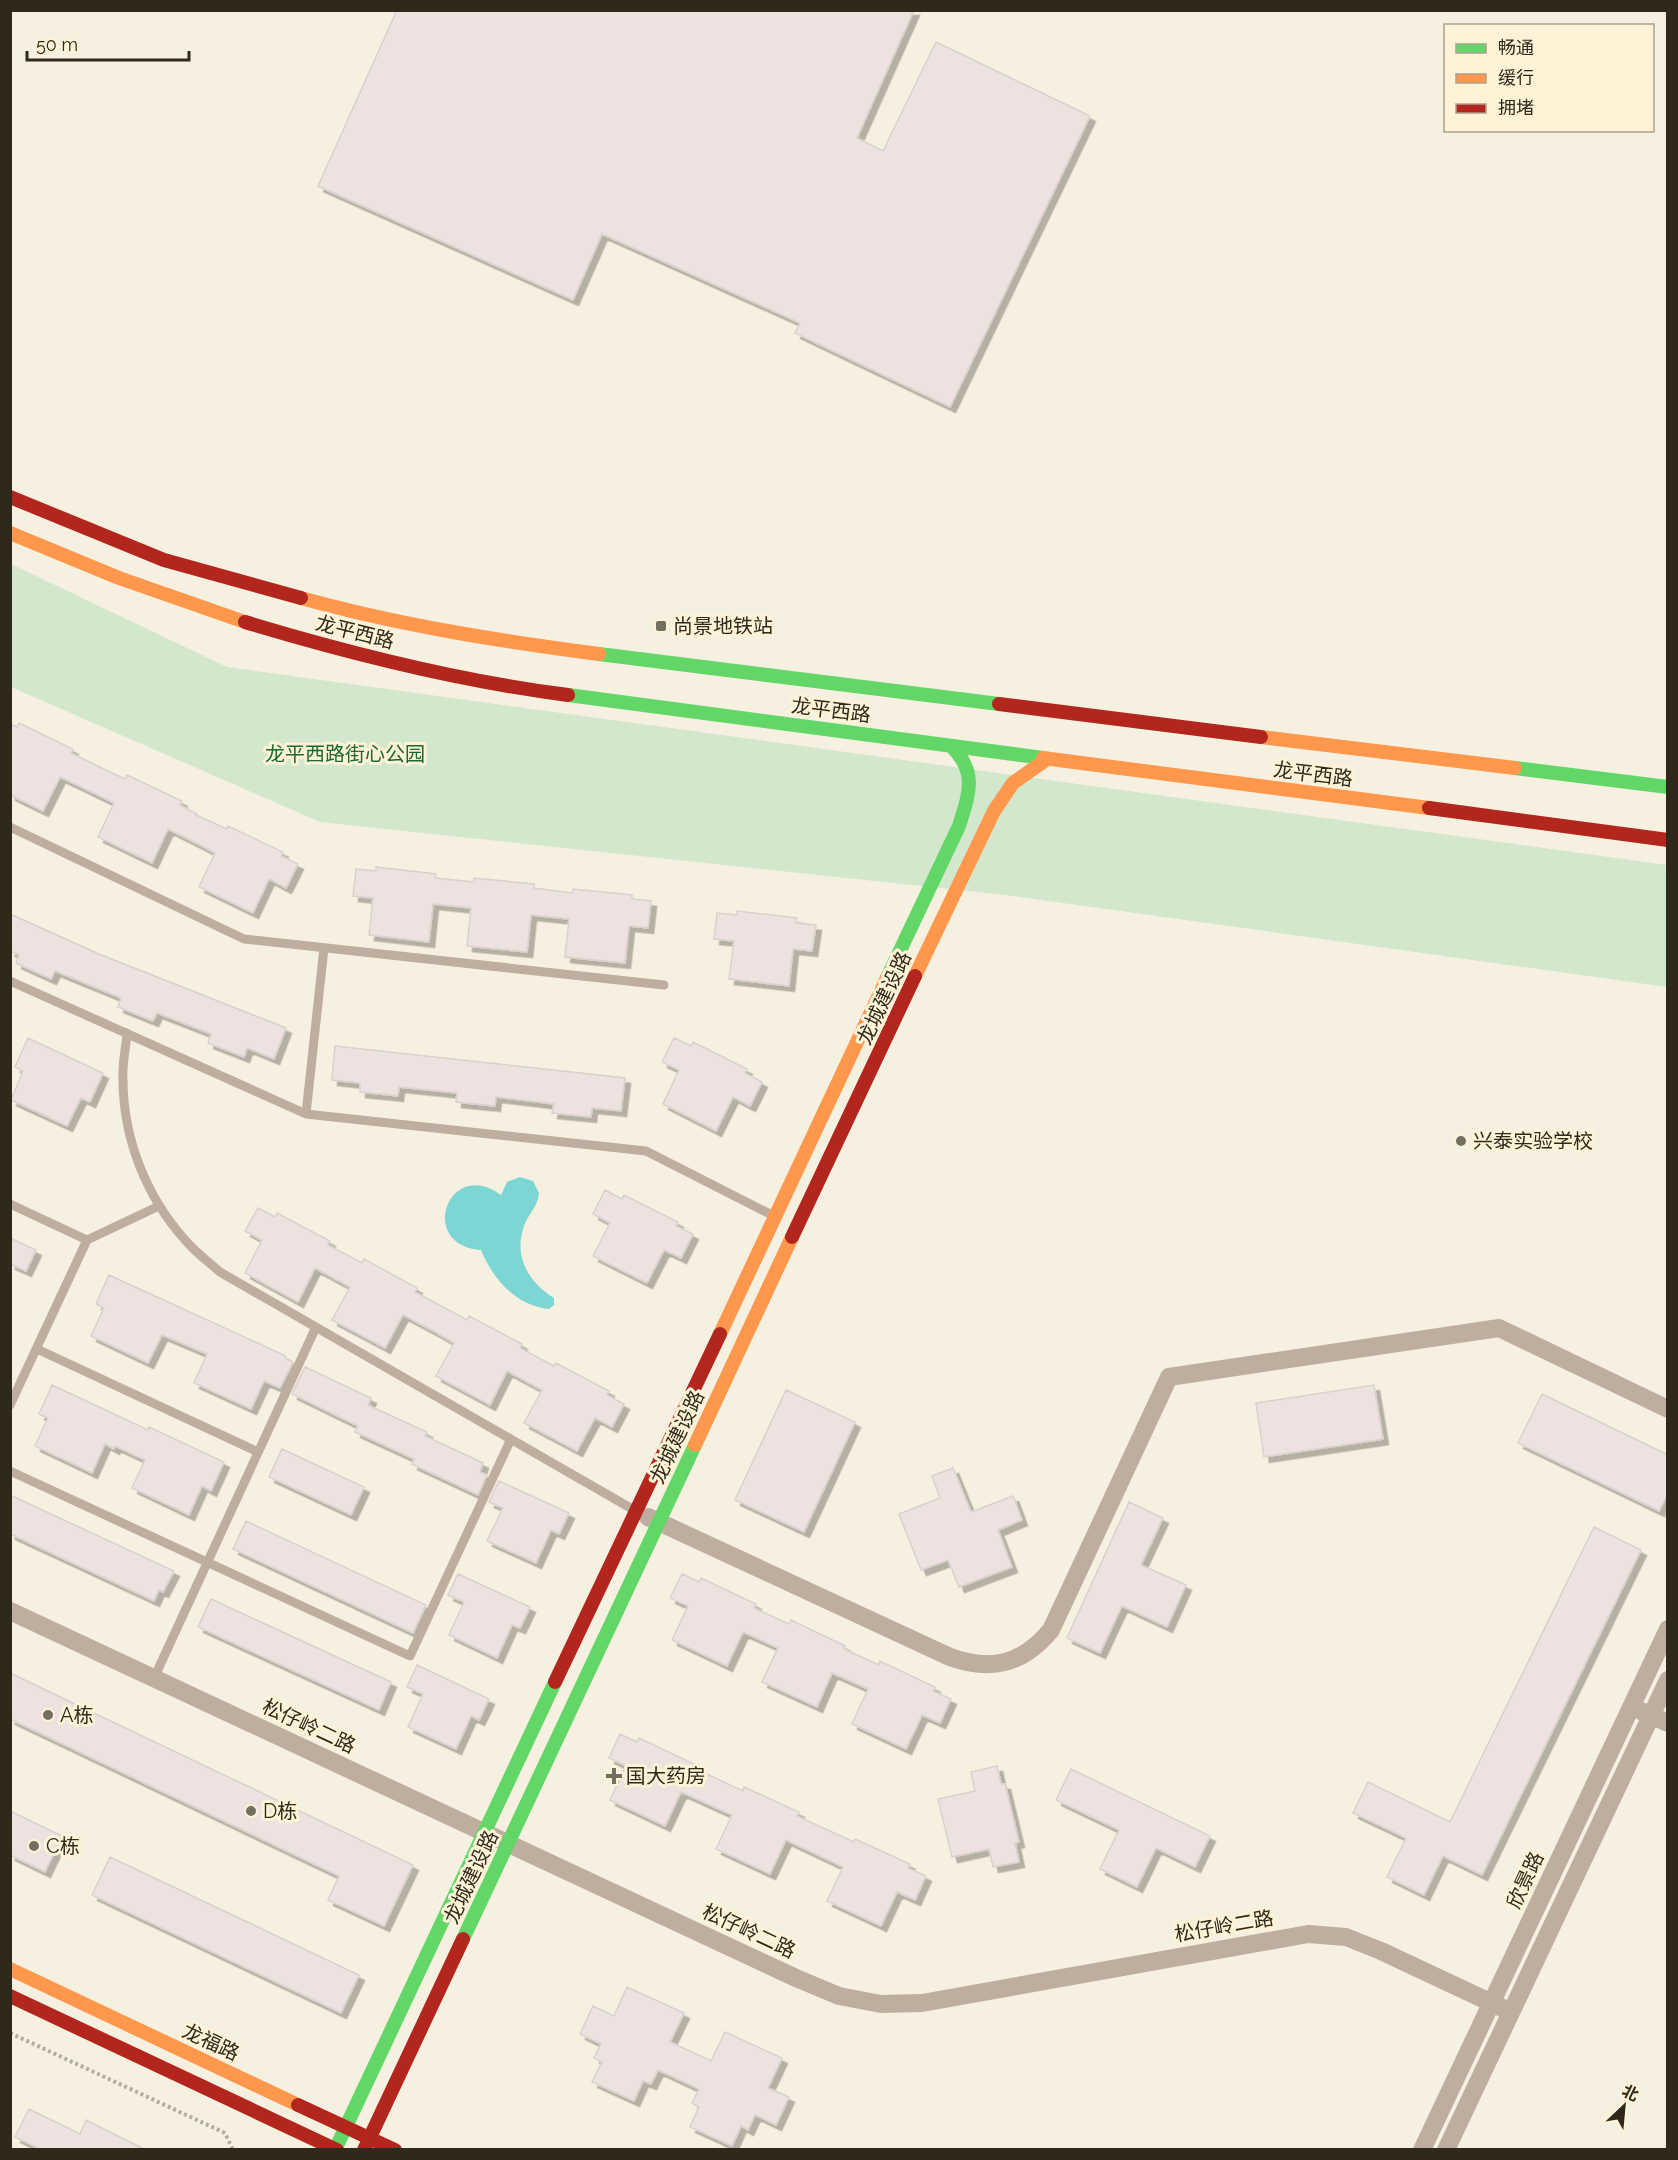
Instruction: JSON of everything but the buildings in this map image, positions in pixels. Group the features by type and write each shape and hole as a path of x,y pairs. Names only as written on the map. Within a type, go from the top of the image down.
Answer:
{"street":[{"name":"龙平西路","path":"10,497 164,560 333,607 462,634 619,657 1668,787"},
{"name":"龙平西路","path":"10,533 116,577 204,608 319,644 458,678 559,694 1668,840"},
{"name":"龙城建设路","path":"367,2144 659,1522 786,1222 959,826 967,800 969,778 964,761 951,746"},
{"name":"龙城建设路","path":"336,2149 636,1511 786,1222 994,811 1013,783 1047,759"},
{"path":"636,1511 950,1657 977,1665 992,1664 1005,1662 1031,1650 1051,1630 1169,1377 1499,1328 1668,1409"},
{"name":"松仔岭二路","path":"10,1611 839,1996 881,2004 922,2003 1308,1934 1346,1937 1511,2012"},
{"name":"欣景路","path":"1422,2150 1668,1629"},
{"path":"1446,2150 1668,1680"},
{"path":"1631,1706 1668,1723"},
{"name":"龙福路","path":"10,1969 346,2126 367,2144 395,2150"},
{"path":"10,1996 336,2149"}],"lane":[{"path":"10,827 244,939 664,985"},
{"path":"306,1114 324,948"},
{"path":"10,981 306,1114 646,1151 786,1222"},
{"path":"127,1033 123,1078 126,1123 139,1166 159,1206 186,1242 220,1272 636,1511"},
{"path":"10,1204 87,1239"},
{"path":"10,1405 87,1239 159,1206"},
{"path":"154,1678 316,1327"},
{"path":"37,1349 258,1452"},
{"path":"10,1471 411,1656 511,1439"}],"path":[{"path":"10,2033 225,2133 233,2150"}],"green space":[{"name":"龙平西路街心公园","path":"11,564 227,667 1667,865 1667,987 1006,895 320,822 11,687"}],"water":[{"path":"520,1177 533,1181 539,1193 521,1237 522,1258 537,1285 554,1298 554,1305 549,1309 526,1303 516,1297 499,1281 481,1250 461,1245 449,1234 445,1220 447,1206 455,1194 467,1186 483,1186 501,1195 507,1182"}],"traffic: fast":[{"path":"599,654 999,704"},
{"path":"568,695 1043,758"},
{"path":"887,978 959,826 966,804 968,774 960,756 951,746"},
{"path":"1515,768 1668,787"},
{"path":"463,1939 695,1445"},
{"path":"335,2150 555,1682"}],"traffic: slow":[{"path":"10,533 119,578 245,622"},
{"path":"301,598 449,631 599,654"},
{"path":"1261,737 1515,768"},
{"path":"1043,758 1429,808"},
{"path":"915,976 994,811 1013,783 1047,759"},
{"path":"720,1334 887,978"},
{"path":"695,1445 792,1237"},
{"path":"10,1969 298,2105"}],"traffic: jam":[{"path":"10,497 164,560 301,598"},
{"path":"245,622 405,665 486,682 568,695"},
{"path":"999,704 1261,737"},
{"path":"1429,808 1668,840"},
{"path":"792,1237 915,976"},
{"path":"555,1682 720,1334"},
{"path":"364,2150 463,1939"},
{"path":"10,1996 337,2150"},
{"path":"298,2105 395,2150"}],"place":[{"name":"尚景地铁站","path":"661,626"},
{"name":"兴泰实验学校","path":"1461,1141"},
{"name":"A栋","path":"48,1715"},
{"name":"国大药房","path":"614,1776"},
{"name":"D栋","path":"251,1811"},
{"name":"C栋","path":"34,1846"}]}
